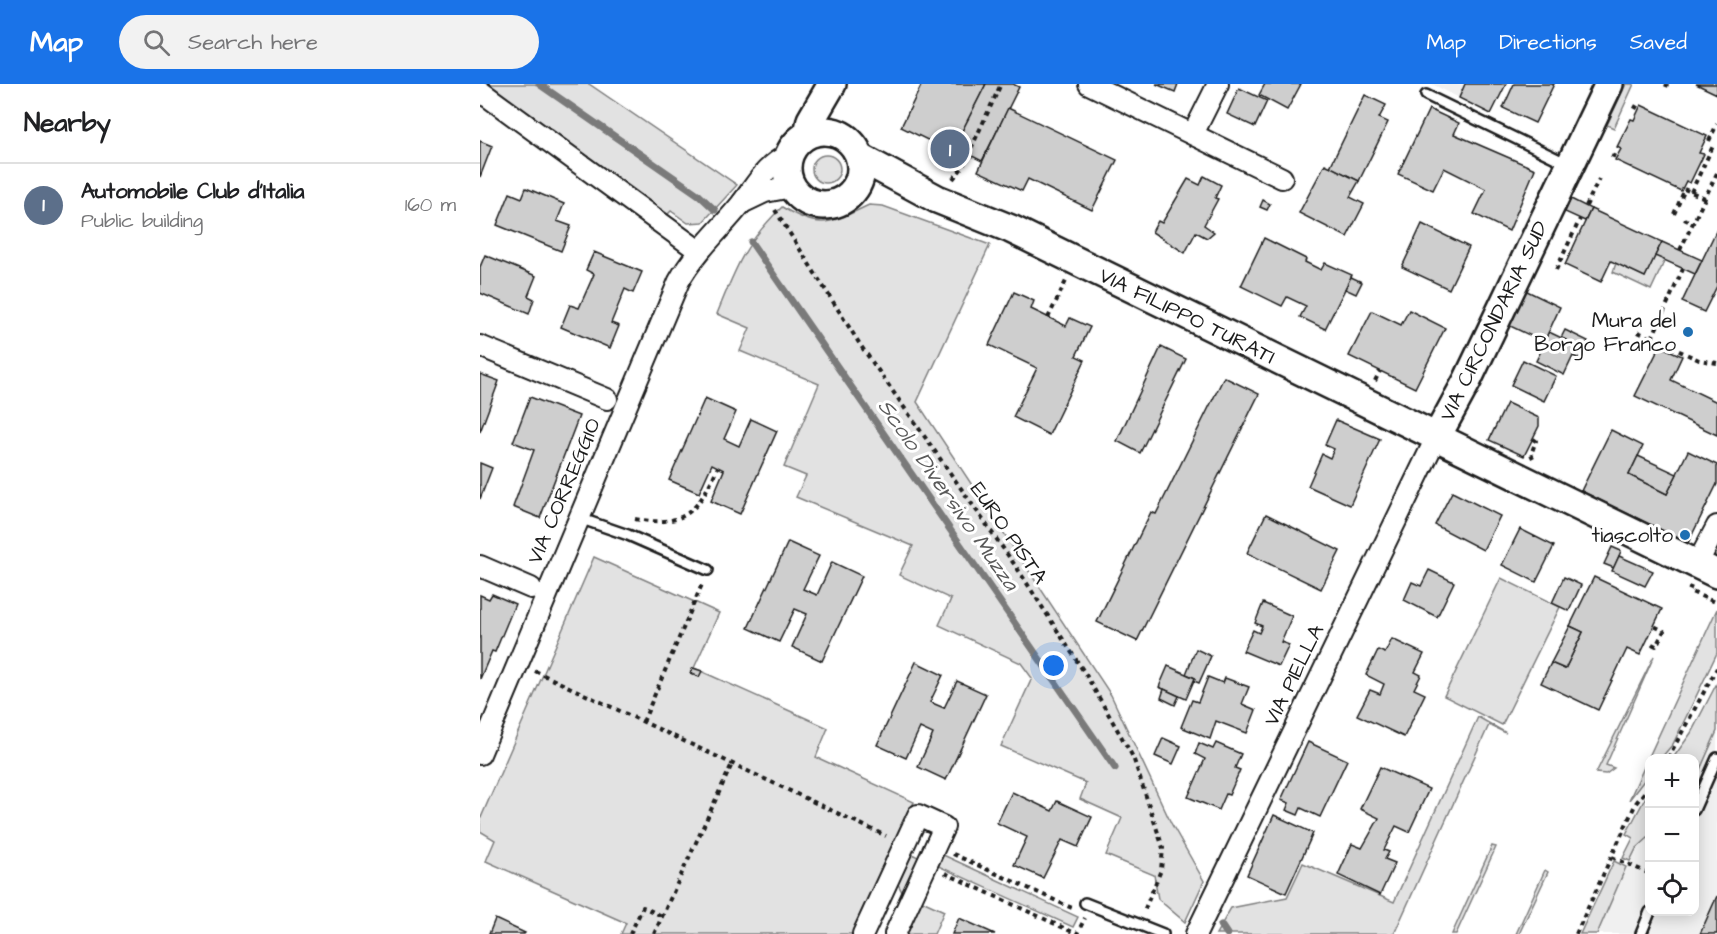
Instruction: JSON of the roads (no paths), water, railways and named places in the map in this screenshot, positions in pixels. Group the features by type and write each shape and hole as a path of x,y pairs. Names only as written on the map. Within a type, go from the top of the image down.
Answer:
{"main road":[{"name":"VIA CIRCONDARIA SUD","path":"1609,84 1467,381 1436,438 1707,569"},
{"path":"832,85 862,169 855,189 841,201 823,205 811,203 792,187 788,177 789,154 808,134 811,120 832,85"},
{"path":"808,134 828,130 854,148"},
{"name":"VIA FILIPPO TURATI","path":"854,148 944,191 1011,229 1436,438"},
{"name":"VIA FILIPPO TURATI","path":"855,189 944,191"}],"street":[{"path":"1089,84 1282,178"},
{"path":"1194,135 1218,84"},
{"path":"480,91 699,251"},
{"path":"742,203 754,182 774,162 789,154"},
{"path":"742,203 765,192 792,187"},
{"name":"VIA CORREGGIO","path":"480,754 679,281 699,251 742,203"},
{"path":"480,346 607,399"},
{"name":"VIA PIELLA","path":"1197,934 1436,438"},
{"path":"1707,569 1717,526"},
{"path":"480,566 531,588"},
{"path":"863,934 918,815 945,827 895,934"}],"lane":[{"path":"1426,95 1570,165"},
{"path":"579,518 628,535 708,570"},
{"path":"1696,808 1717,758"},
{"path":"1085,903 1163,934"},
{"path":"1641,934 1648,916"}],"waterway":[{"name":"Scolo Diversivo Muzza","path":"539,84 699,195 715,210"},
{"name":"Scolo Diversivo Muzza","path":"751,242 1115,768"},
{"name":"Scolo Diversivo Muzza","path":"1221,925 1227,934"}],"place":[{"name":"Automobile Club d'Italia","path":"950,149"},
{"name":"Mura del Borgo Franco","path":"1688,332"},
{"name":"tiascolto","path":"1685,535"}]}
